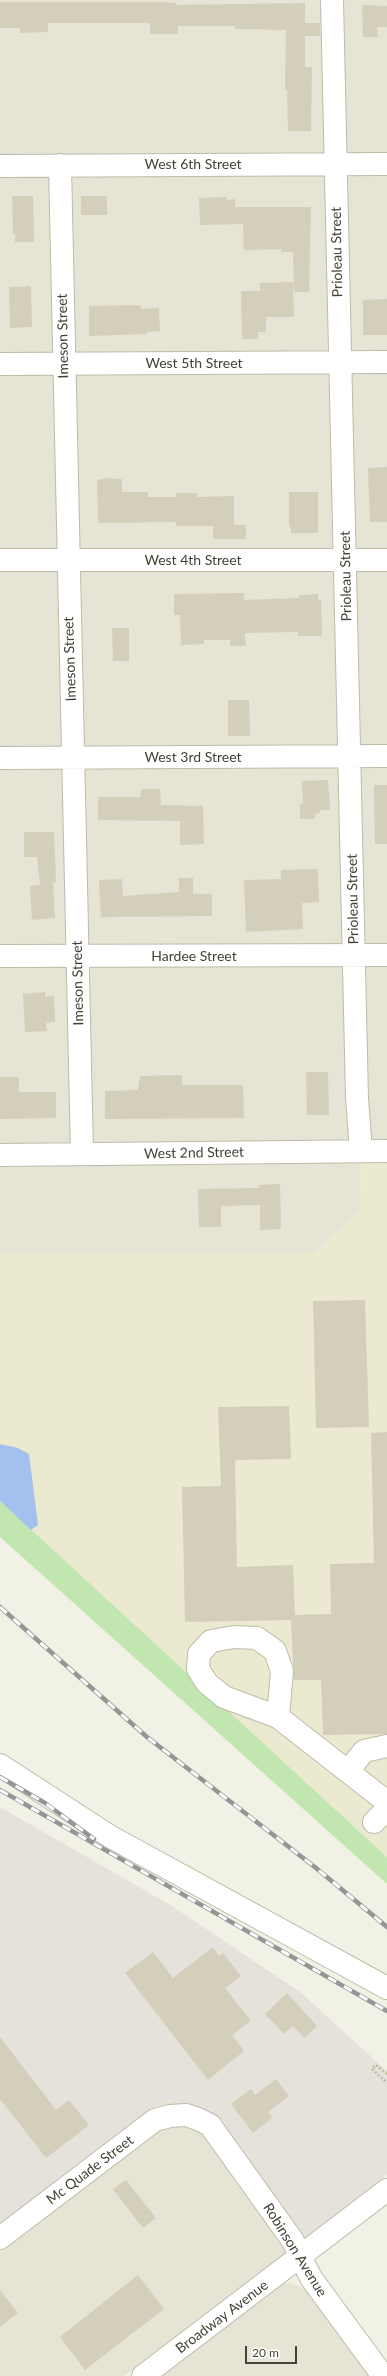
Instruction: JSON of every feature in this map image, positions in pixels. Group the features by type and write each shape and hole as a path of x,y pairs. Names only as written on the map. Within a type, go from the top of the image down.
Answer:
{"street":[{"name":"Prioleau Street","path":"332,0 355,956 356,1098 379,1153"},
{"name":"West 6th Street","path":"0,166 387,164"},
{"name":"Imeson Street","path":"60,165 82,1154"},
{"name":"West 5th Street","path":"0,364 387,362"},
{"name":"West 4th Street","path":"0,560 387,560"},
{"name":"West 3rd Street","path":"0,758 387,756"},
{"name":"Hardee Street","path":"0,956 387,955"},
{"name":"West 2nd Street","path":"0,1155 379,1153"},
{"path":"278,1717 387,1802"},
{"path":"348,1771 364,1751 387,1746"},
{"path":"0,1765 111,1837 387,1988"},
{"name":"Mc Quade Street","path":"0,2238 155,2120 170,2116 186,2115"},
{"name":"Robinson Avenue","path":"186,2115 210,2125 293,2241 311,2278 383,2376"},
{"path":"301,2257 387,2190"},
{"name":"Broadway Avenue","path":"143,2376 301,2257"}],"path":[{"path":"387,2075 376,2065 372,2069 387,2082"}],"shaded area":[{"path":"0,0 387,0 387,1161 360,1161 361,1211 313,1253 0,1254"},
{"path":"360,1161 387,1161 387,1857 31,1530 38,1525 18,1448 0,1444 0,1254 313,1253 361,1211"},
{"path":"0,1807 172,1906 300,1992 387,2071 387,2175 306,2238 208,2109 169,2099 0,2225"},
{"path":"169,2099 208,2109 306,2238 124,2376 0,2376 0,2225"},
{"path":"289,2282 306,2290 371,2376 157,2376 278,2284"}],"green space":[{"path":"0,1501 387,1857 387,1884 0,1537"}],"water":[{"path":"0,1444 18,1448 29,1454 38,1525 31,1530 0,1501"}],"building":[{"path":"0,2 163,2 176,3 176,5 305,3 305,23 320,23 320,36 305,36 305,67 312,67 311,131 288,131 287,90 285,90 286,30 235,29 235,26 178,26 178,34 150,34 150,23 48,23 48,32 20,33 20,28 0,28"},
{"path":"362,5 387,6 387,27 377,27 378,37 363,37"},
{"path":"12,196 33,196 34,242 15,242 15,234 13,234"},
{"path":"81,196 107,196 107,215 81,215"},
{"path":"227,197 227,200 235,199 235,207 311,207 309,292 294,292 293,252 281,252 281,249 244,250 243,224 200,225 199,198"},
{"path":"293,282 294,317 266,317 266,332 258,332 258,339 242,339 241,291 260,291 260,283"},
{"path":"31,286 32,327 10,328 9,287"},
{"path":"387,299 387,335 363,335 363,300"},
{"path":"141,305 141,309 159,308 160,331 147,332 147,334 89,336 89,306"},
{"path":"387,467 387,522 370,522 368,468"},
{"path":"109,478 122,479 122,492 148,492 148,497 176,497 176,493 197,493 197,497 234,496 234,525 246,525 246,539 213,539 213,526 176,526 176,522 98,523 97,480"},
{"path":"289,492 318,492 318,533 291,533 291,527 289,527"},
{"path":"244,593 244,600 299,598 299,595 318,594 318,600 321,600 322,636 298,636 298,632 245,633 246,646 230,646 230,640 204,640 204,644 181,645 180,615 174,615 174,594"},
{"path":"112,628 129,628 129,661 113,661"},
{"path":"228,700 249,700 250,736 228,736"},
{"path":"328,780 330,810 320,810 320,813 315,814 315,819 300,819 300,804 303,804 302,781"},
{"path":"374,785 387,785 387,844 375,844"},
{"path":"142,789 160,789 161,805 203,806 204,844 180,845 180,821 98,820 98,797 140,797"},
{"path":"24,832 54,832 56,882 53,882 55,918 32,920 30,886 40,885 37,857 24,857"},
{"path":"318,869 319,902 302,903 303,929 246,932 244,880 281,879 281,870"},
{"path":"179,878 193,878 193,894 212,894 212,916 101,917 99,880 122,879 123,896 179,892"},
{"path":"45,992 45,997 54,996 55,1022 46,1023 47,1031 25,1032 23,994"},
{"path":"306,1072 328,1072 329,1115 307,1115"},
{"path":"182,1075 182,1085 243,1085 244,1118 105,1119 105,1091 138,1090 140,1076"},
{"path":"0,1077 19,1077 19,1092 56,1092 56,1118 0,1119"},
{"path":"280,1184 281,1229 260,1230 260,1205 221,1206 221,1227 199,1227 198,1189 259,1188 259,1185"},
{"path":"365,1300 369,1427 316,1428 313,1301"},
{"path":"289,1406 291,1459 235,1460 237,1567 293,1565 295,1615 331,1614 330,1564 374,1563 371,1433 387,1432 387,1734 323,1735 321,1680 294,1680 291,1620 185,1622 182,1487 221,1486 218,1407"},
{"path":"213,1947 219,1956 223,1953 241,1976 225,1988 251,2021 232,2035 244,2051 208,2080 125,1973 153,1952 173,1978"},
{"path":"287,1993 317,2026 304,2038 293,2026 284,2034 265,2014"},
{"path":"0,2037 56,2110 69,2100 89,2125 46,2158 0,2099"},
{"path":"276,2079 289,2096 268,2112 272,2118 253,2133 231,2104 251,2089 255,2095"},
{"path":"126,2180 156,2218 143,2228 113,2189"},
{"path":"138,2275 164,2309 85,2370 60,2337"},
{"path":"0,2290 18,2313 0,2327"}],"railway":[{"path":"0,1607 147,1737 316,1868 387,1927"},
{"path":"0,1777 45,1803 94,1839"},
{"path":"0,1790 387,2011"}]}
